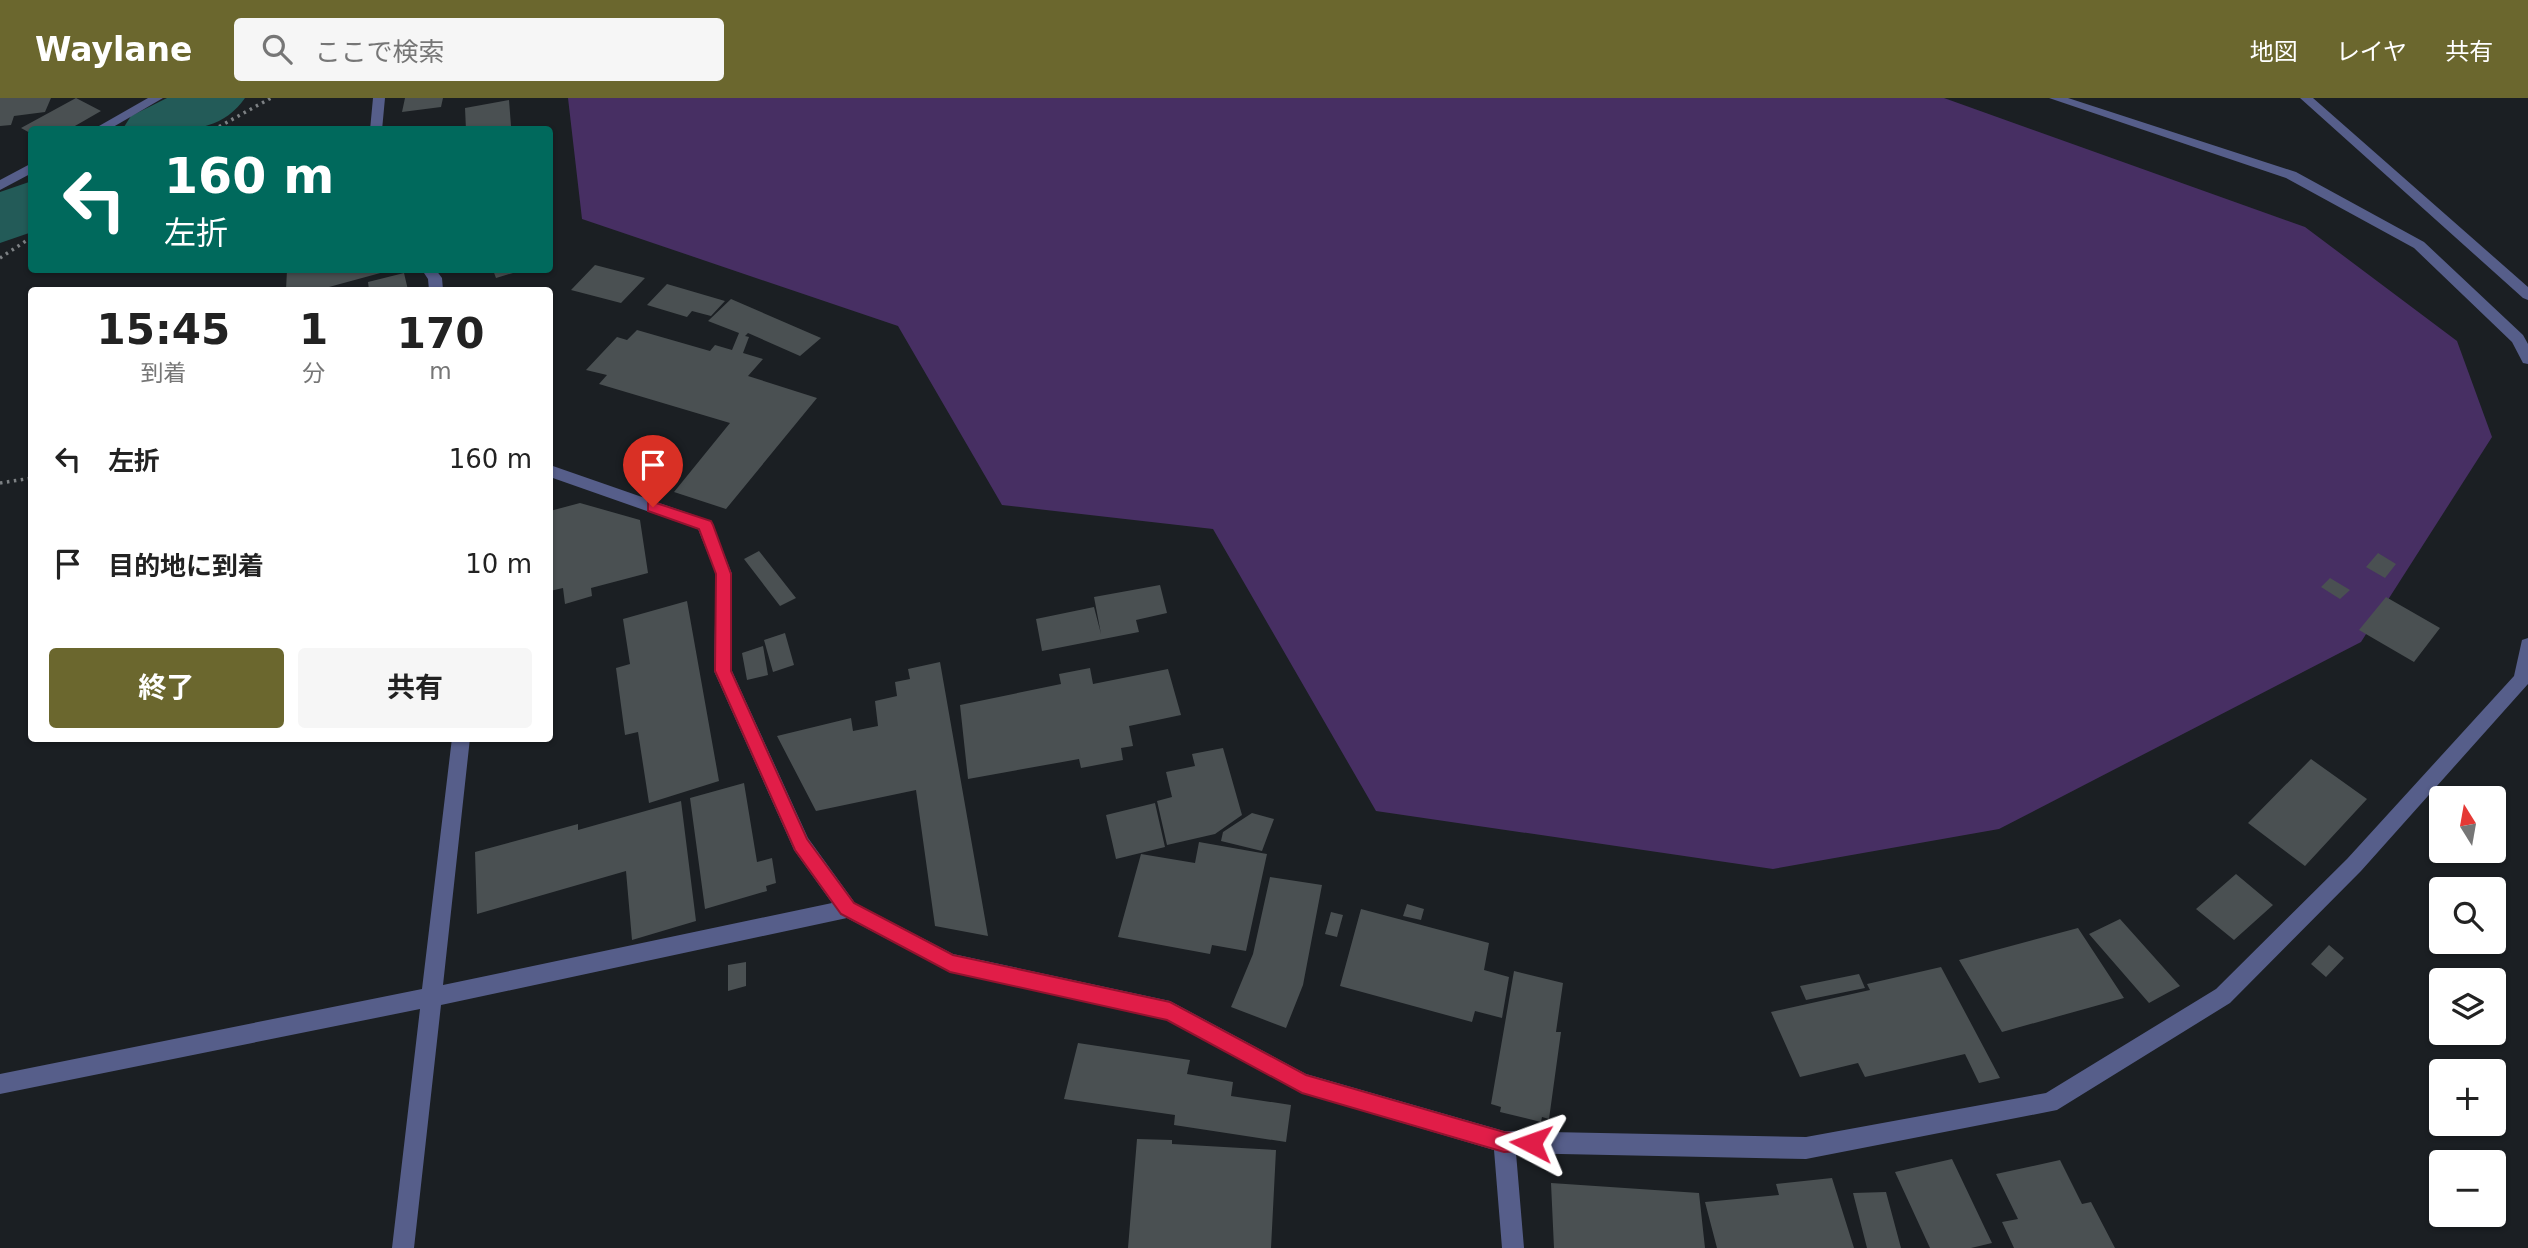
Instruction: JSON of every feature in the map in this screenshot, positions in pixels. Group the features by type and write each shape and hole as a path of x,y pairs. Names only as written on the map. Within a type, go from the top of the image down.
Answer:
{"street":[{"path":"104,126 157,98"},
{"path":"376,126 379,98"},
{"path":"2055,98 2291,175 2419,245 2518,339 2528,359"},
{"path":"2306,98 2528,295"},
{"path":"0,186 28,169"},
{"path":"553,472 705,525 724,574 723,671 801,844 848,909 950,963 1170,1011 1302,1083 1504,1142 1806,1148 2049,1103 2223,996 2354,865 2522,679 2528,645"},
{"path":"403,1248 461,742"},
{"path":"0,1084 433,997 848,909"},
{"path":"1504,1142 1514,1248"}],"path":[{"path":"220,126 271,98"},
{"path":"0,257 28,240"},
{"path":"0,483 28,479"}],"shaded area":[{"path":"568,98 1944,98 2305,227 2457,341 2492,437 2361,642 1999,829 1773,869 1376,811 1213,529 1002,505 898,326 582,219"}],"building":[{"path":"0,98 51,98 45,112 14,116 11,125 0,126"},
{"path":"76,98 101,111 75,126 28,126 28,132 21,128"},
{"path":"405,98 443,98 441,107 402,112"},
{"path":"509,100 511,126 466,126 465,108"},
{"path":"595,265 645,278 621,303 571,290"},
{"path":"287,273 380,273 329,287 286,287"},
{"path":"404,273 407,287 369,287 368,282"},
{"path":"494,273 513,273 496,278"},
{"path":"667,284 725,301 711,316 692,311 687,317 647,305"},
{"path":"731,299 821,338 800,356 748,333 745,336 749,337 743,353 763,359 748,376 817,398 726,509 674,492 730,423 599,384 607,375 586,370 617,337 627,340 637,330 710,351 715,345 732,350 739,333 708,321"},
{"path":"645,463 670,469 658,486 633,481"},
{"path":"580,503 640,520 648,573 591,588 592,596 565,604 563,588 553,590 553,510"},
{"path":"759,551 796,598 780,606 744,559"},
{"path":"2378,553 2396,564 2385,578 2366,567"},
{"path":"2330,578 2350,590 2340,599 2321,587"},
{"path":"1160,585 1167,613 1136,620 1139,632 1042,651 1036,619 1094,607 1101,634 1094,597"},
{"path":"2386,597 2440,628 2414,662 2359,630"},
{"path":"687,601 719,781 649,803 638,732 625,735 616,668 630,664 623,619"},
{"path":"785,633 794,665 773,672 764,640"},
{"path":"763,646 768,675 747,680 742,653"},
{"path":"940,662 988,936 935,926 916,790 816,811 777,736 851,718 853,731 878,726 875,701 897,696 895,682 910,679 908,669"},
{"path":"1090,668 1093,684 1168,669 1181,715 1129,726 1133,746 1121,748 1123,760 1081,768 1079,759 968,779 960,705 1061,684 1059,674"},
{"path":"1223,748 1242,815 1215,834 1167,845 1157,801 1172,797 1166,772 1195,766 1192,754"},
{"path":"2311,759 2367,799 2305,866 2248,823"},
{"path":"744,783 757,862 772,858 776,883 766,886 767,891 705,909 690,798"},
{"path":"681,801 696,921 632,940 626,871 477,914 475,852 578,824 578,830"},
{"path":"1155,803 1165,847 1116,859 1106,815"},
{"path":"1252,813 1274,819 1262,851 1221,841 1223,832"},
{"path":"1199,842 1267,854 1246,951 1212,945 1210,954 1118,937 1141,854 1195,863"},
{"path":"2236,874 2273,905 2234,940 2196,909"},
{"path":"1270,877 1322,885 1303,985 1286,1028 1231,1007 1253,954"},
{"path":"1407,904 1424,909 1421,920 1403,916"},
{"path":"1361,909 1489,943 1484,970 1509,977 1502,1018 1475,1011 1472,1022 1340,986"},
{"path":"1331,912 1343,915 1337,937 1325,934"},
{"path":"2120,919 2180,986 2149,1003 2089,934"},
{"path":"2078,928 2124,998 2002,1032 1959,960"},
{"path":"2329,945 2344,958 2326,977 2311,964"},
{"path":"746,962 746,986 728,991 728,965"},
{"path":"1941,967 2000,1078 1979,1083 1965,1054 1865,1077 1858,1063 1800,1077 1771,1012 1870,990 1867,984"},
{"path":"1514,971 1563,983 1556,1032 1561,1032 1549,1119 1542,1117 1541,1122 1500,1112 1501,1107 1491,1104"},
{"path":"1859,974 1865,988 1806,1000 1800,986"},
{"path":"1078,1043 1190,1060 1187,1074 1233,1082 1231,1096 1291,1105 1286,1142 1174,1125 1175,1115 1064,1099"},
{"path":"1137,1139 1172,1140 1172,1144 1276,1150 1271,1248 1128,1248"},
{"path":"1952,1159 1992,1243 1971,1248 1930,1248 1895,1172"},
{"path":"2060,1160 2082,1204 2091,1202 2115,1248 2014,1248 2002,1222 2018,1219 1996,1174"},
{"path":"1832,1178 1854,1248 1717,1248 1705,1202 1779,1195 1776,1184"},
{"path":"1551,1183 1699,1193 1705,1248 1554,1248"},
{"path":"1886,1192 1901,1248 1867,1248 1853,1193"}],"waterway":[{"path":"162,126 214,98"},
{"path":"0,221 28,204"}],"route":[{"path":"653,507 705,525 724,574 723,671 801,844 848,909 950,963 1170,1011 1302,1083 1504,1142 1531,1143"}]}
